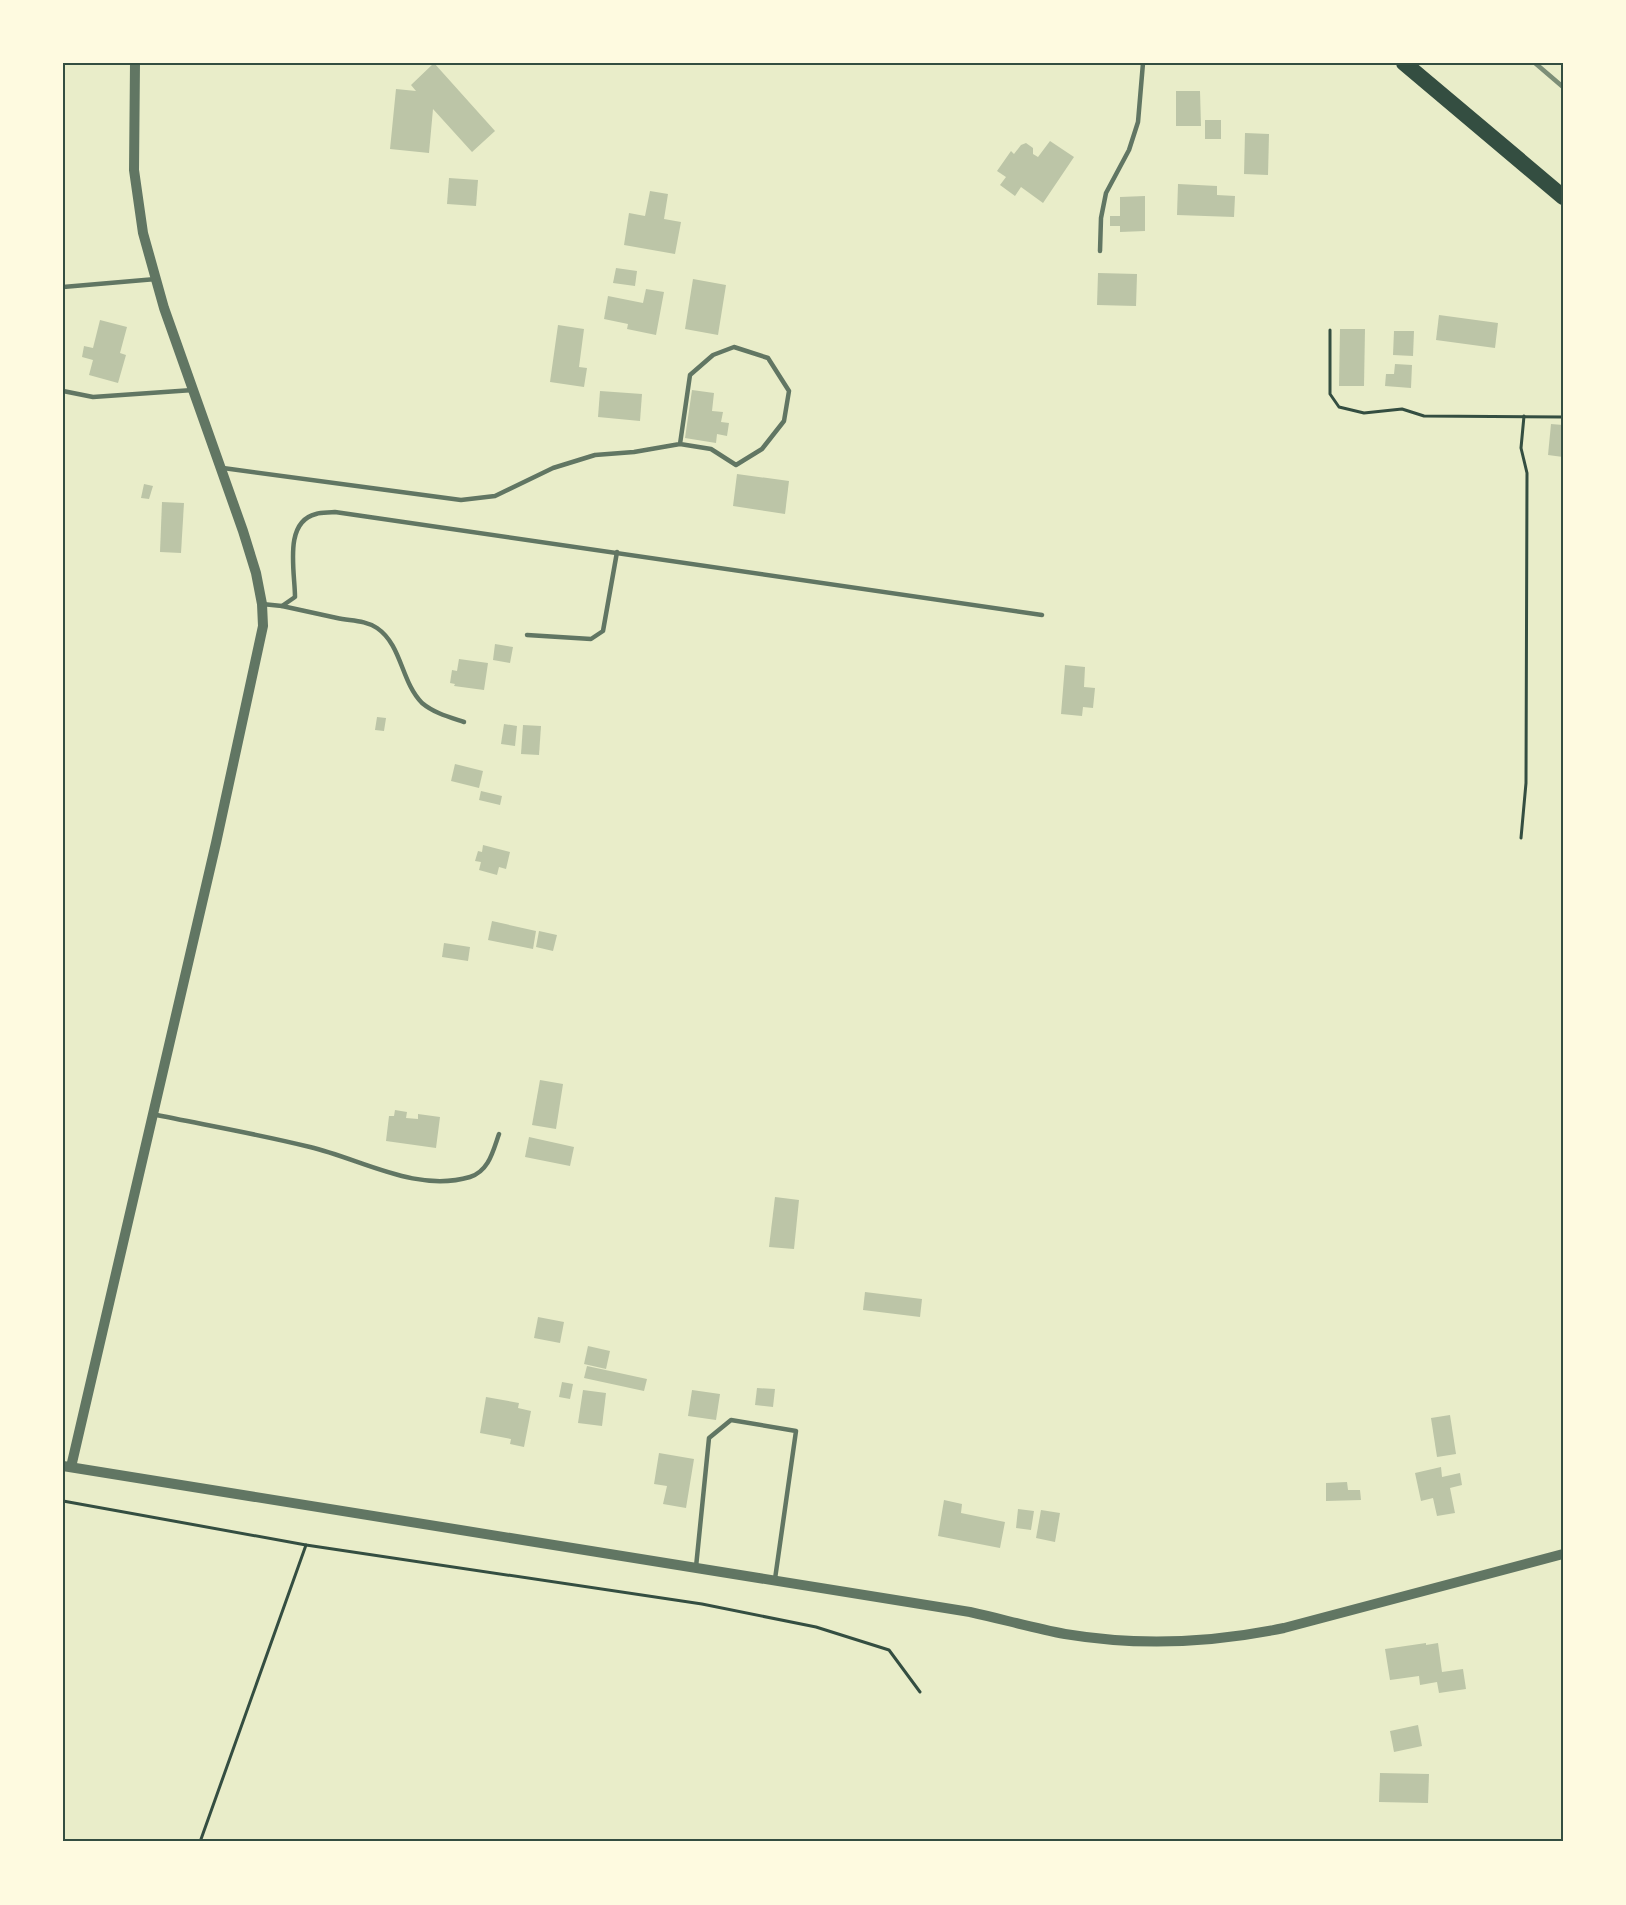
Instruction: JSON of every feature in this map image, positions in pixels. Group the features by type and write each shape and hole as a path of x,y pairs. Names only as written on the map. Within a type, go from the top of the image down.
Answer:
{"highway":[{"path":"1404,63 1563,197"}],"street":[{"path":"135,63 134,170 143,232 156,279 256,573 262,604 263,626 152,1114 67,1467 970,1612 1063,1633 1136,1641 1186,1641 1241,1637 1284,1628 1563,1554"}],"lane":[{"path":"1100,251 1101,218 1106,193 1129,150 1138,122 1143,63"},
{"path":"63,287 156,279"},
{"path":"220,468 461,500 495,496 553,468 595,455 634,452 680,444 711,448 736,465 762,449 784,421 789,391 768,358 734,347 713,355 690,375 680,444"},
{"path":"63,391 93,397 193,390"},
{"path":"282,606 295,597 293,542 299,525 315,514 335,512 1042,615"},
{"path":"527,635 591,639 603,631 617,552"},
{"path":"262,604 360,621 378,629 387,636 413,691 423,703 440,715 464,722"},
{"path":"152,1114 312,1147 414,1179 443,1182 472,1176 490,1162 499,1134"},
{"path":"696,1569 709,1438 731,1420 796,1431 774,1581"}],"path":[{"path":"1330,330 1330,394 1339,407 1364,412 1402,409 1424,416 1563,417"},
{"path":"1521,838 1526,783 1527,473 1521,448 1524,416"},
{"path":"63,1501 306,1545 702,1604 816,1627 889,1650 920,1692"},
{"path":"200,1842 306,1545"}],"building":[{"path":"434,63 495,131 472,152 433,109 429,153 390,149 396,89 416,91 411,85"},
{"path":"1176,91 1200,91 1201,126 1176,126"},
{"path":"1205,120 1221,120 1221,139 1205,139"},
{"path":"1245,133 1269,134 1268,175 1244,174"},
{"path":"1050,141 1074,157 1043,203 1021,187 1015,196 1000,185 1006,177 997,171 1011,151 1014,154 1021,145 1026,143 1033,148 1033,154 1038,157"},
{"path":"449,178 478,180 476,206 447,204"},
{"path":"1178,184 1217,186 1217,195 1235,196 1234,217 1177,215"},
{"path":"650,191 668,194 664,219 681,222 675,254 624,245 629,213 645,216"},
{"path":"1145,196 1145,231 1120,232 1120,226 1110,226 1110,216 1120,216 1120,197"},
{"path":"616,268 637,271 635,286 613,283"},
{"path":"1098,273 1137,274 1136,306 1097,305"},
{"path":"693,279 726,285 718,335 685,329"},
{"path":"646,289 664,292 656,335 627,329 628,324 604,319 608,296 643,303"},
{"path":"1439,315 1498,323 1495,348 1436,340"},
{"path":"100,320 127,327 120,353 126,355 118,383 89,375 93,360 82,357 84,346 93,348"},
{"path":"558,325 584,329 579,367 587,368 584,387 550,382"},
{"path":"1340,329 1365,329 1364,386 1339,386"},
{"path":"1394,331 1414,331 1413,356 1393,355"},
{"path":"1395,364 1412,365 1411,388 1385,386 1386,374 1394,374"},
{"path":"692,390 714,393 712,411 723,412 721,422 729,423 727,436 717,434 716,443 685,438"},
{"path":"600,391 642,394 640,421 598,417"},
{"path":"1551,424 1563,425 1563,457 1548,455"},
{"path":"737,474 789,481 785,514 733,506"},
{"path":"144,484 153,486 149,499 141,498"},
{"path":"162,502 184,503 181,553 160,552"},
{"path":"495,644 513,647 510,663 493,660"},
{"path":"459,659 488,663 484,690 454,686 455,684 450,683 452,670 457,671"},
{"path":"1065,665 1085,667 1084,687 1095,688 1093,708 1083,707 1082,716 1061,714"},
{"path":"377,717 386,718 384,731 375,730"},
{"path":"504,724 517,726 515,746 501,744"},
{"path":"523,725 541,726 539,755 521,754"},
{"path":"455,764 483,771 479,788 451,781"},
{"path":"481,791 502,796 500,805 479,800"},
{"path":"483,845 510,852 506,869 499,867 497,875 479,870 481,862 475,861 478,851 482,852"},
{"path":"492,921 536,931 533,949 488,940"},
{"path":"539,931 557,935 553,951 536,947"},
{"path":"444,943 470,947 468,961 442,957"},
{"path":"540,1080 563,1084 556,1129 532,1125"},
{"path":"395,1110 407,1112 406,1118 418,1119 418,1114 440,1117 436,1148 386,1141 389,1116 394,1116"},
{"path":"529,1137 574,1147 570,1166 525,1157"},
{"path":"775,1197 799,1200 794,1249 769,1247"},
{"path":"865,1292 922,1299 920,1317 863,1310"},
{"path":"538,1317 564,1322 560,1343 534,1338"},
{"path":"588,1346 610,1351 606,1369 584,1364"},
{"path":"587,1366 647,1379 644,1391 584,1378"},
{"path":"562,1382 573,1384 570,1399 559,1397"},
{"path":"757,1388 775,1389 773,1407 755,1405"},
{"path":"583,1390 606,1393 602,1426 578,1423"},
{"path":"692,1390 720,1394 716,1420 688,1416"},
{"path":"486,1397 519,1403 518,1408 531,1411 524,1447 510,1444 511,1439 480,1433"},
{"path":"1450,1415 1456,1454 1437,1457 1431,1418"},
{"path":"659,1453 694,1459 686,1508 663,1504 667,1486 654,1484"},
{"path":"1441,1467 1442,1477 1460,1473 1462,1485 1450,1488 1455,1513 1437,1516 1433,1498 1421,1501 1415,1473"},
{"path":"1347,1482 1348,1490 1360,1490 1361,1500 1326,1501 1326,1483"},
{"path":"944,1500 962,1504 961,1513 1005,1522 1000,1548 938,1536"},
{"path":"1018,1509 1034,1511 1031,1530 1016,1528"},
{"path":"1041,1510 1060,1513 1055,1542 1036,1538"},
{"path":"1426,1643 1426,1645 1438,1643 1442,1672 1463,1669 1466,1689 1439,1693 1437,1682 1420,1685 1419,1676 1390,1680 1385,1649"},
{"path":"1418,1725 1422,1746 1394,1752 1390,1731"},
{"path":"1380,1773 1429,1774 1428,1803 1379,1802"}],"railway":[{"path":"1535,63 1563,87"}]}
